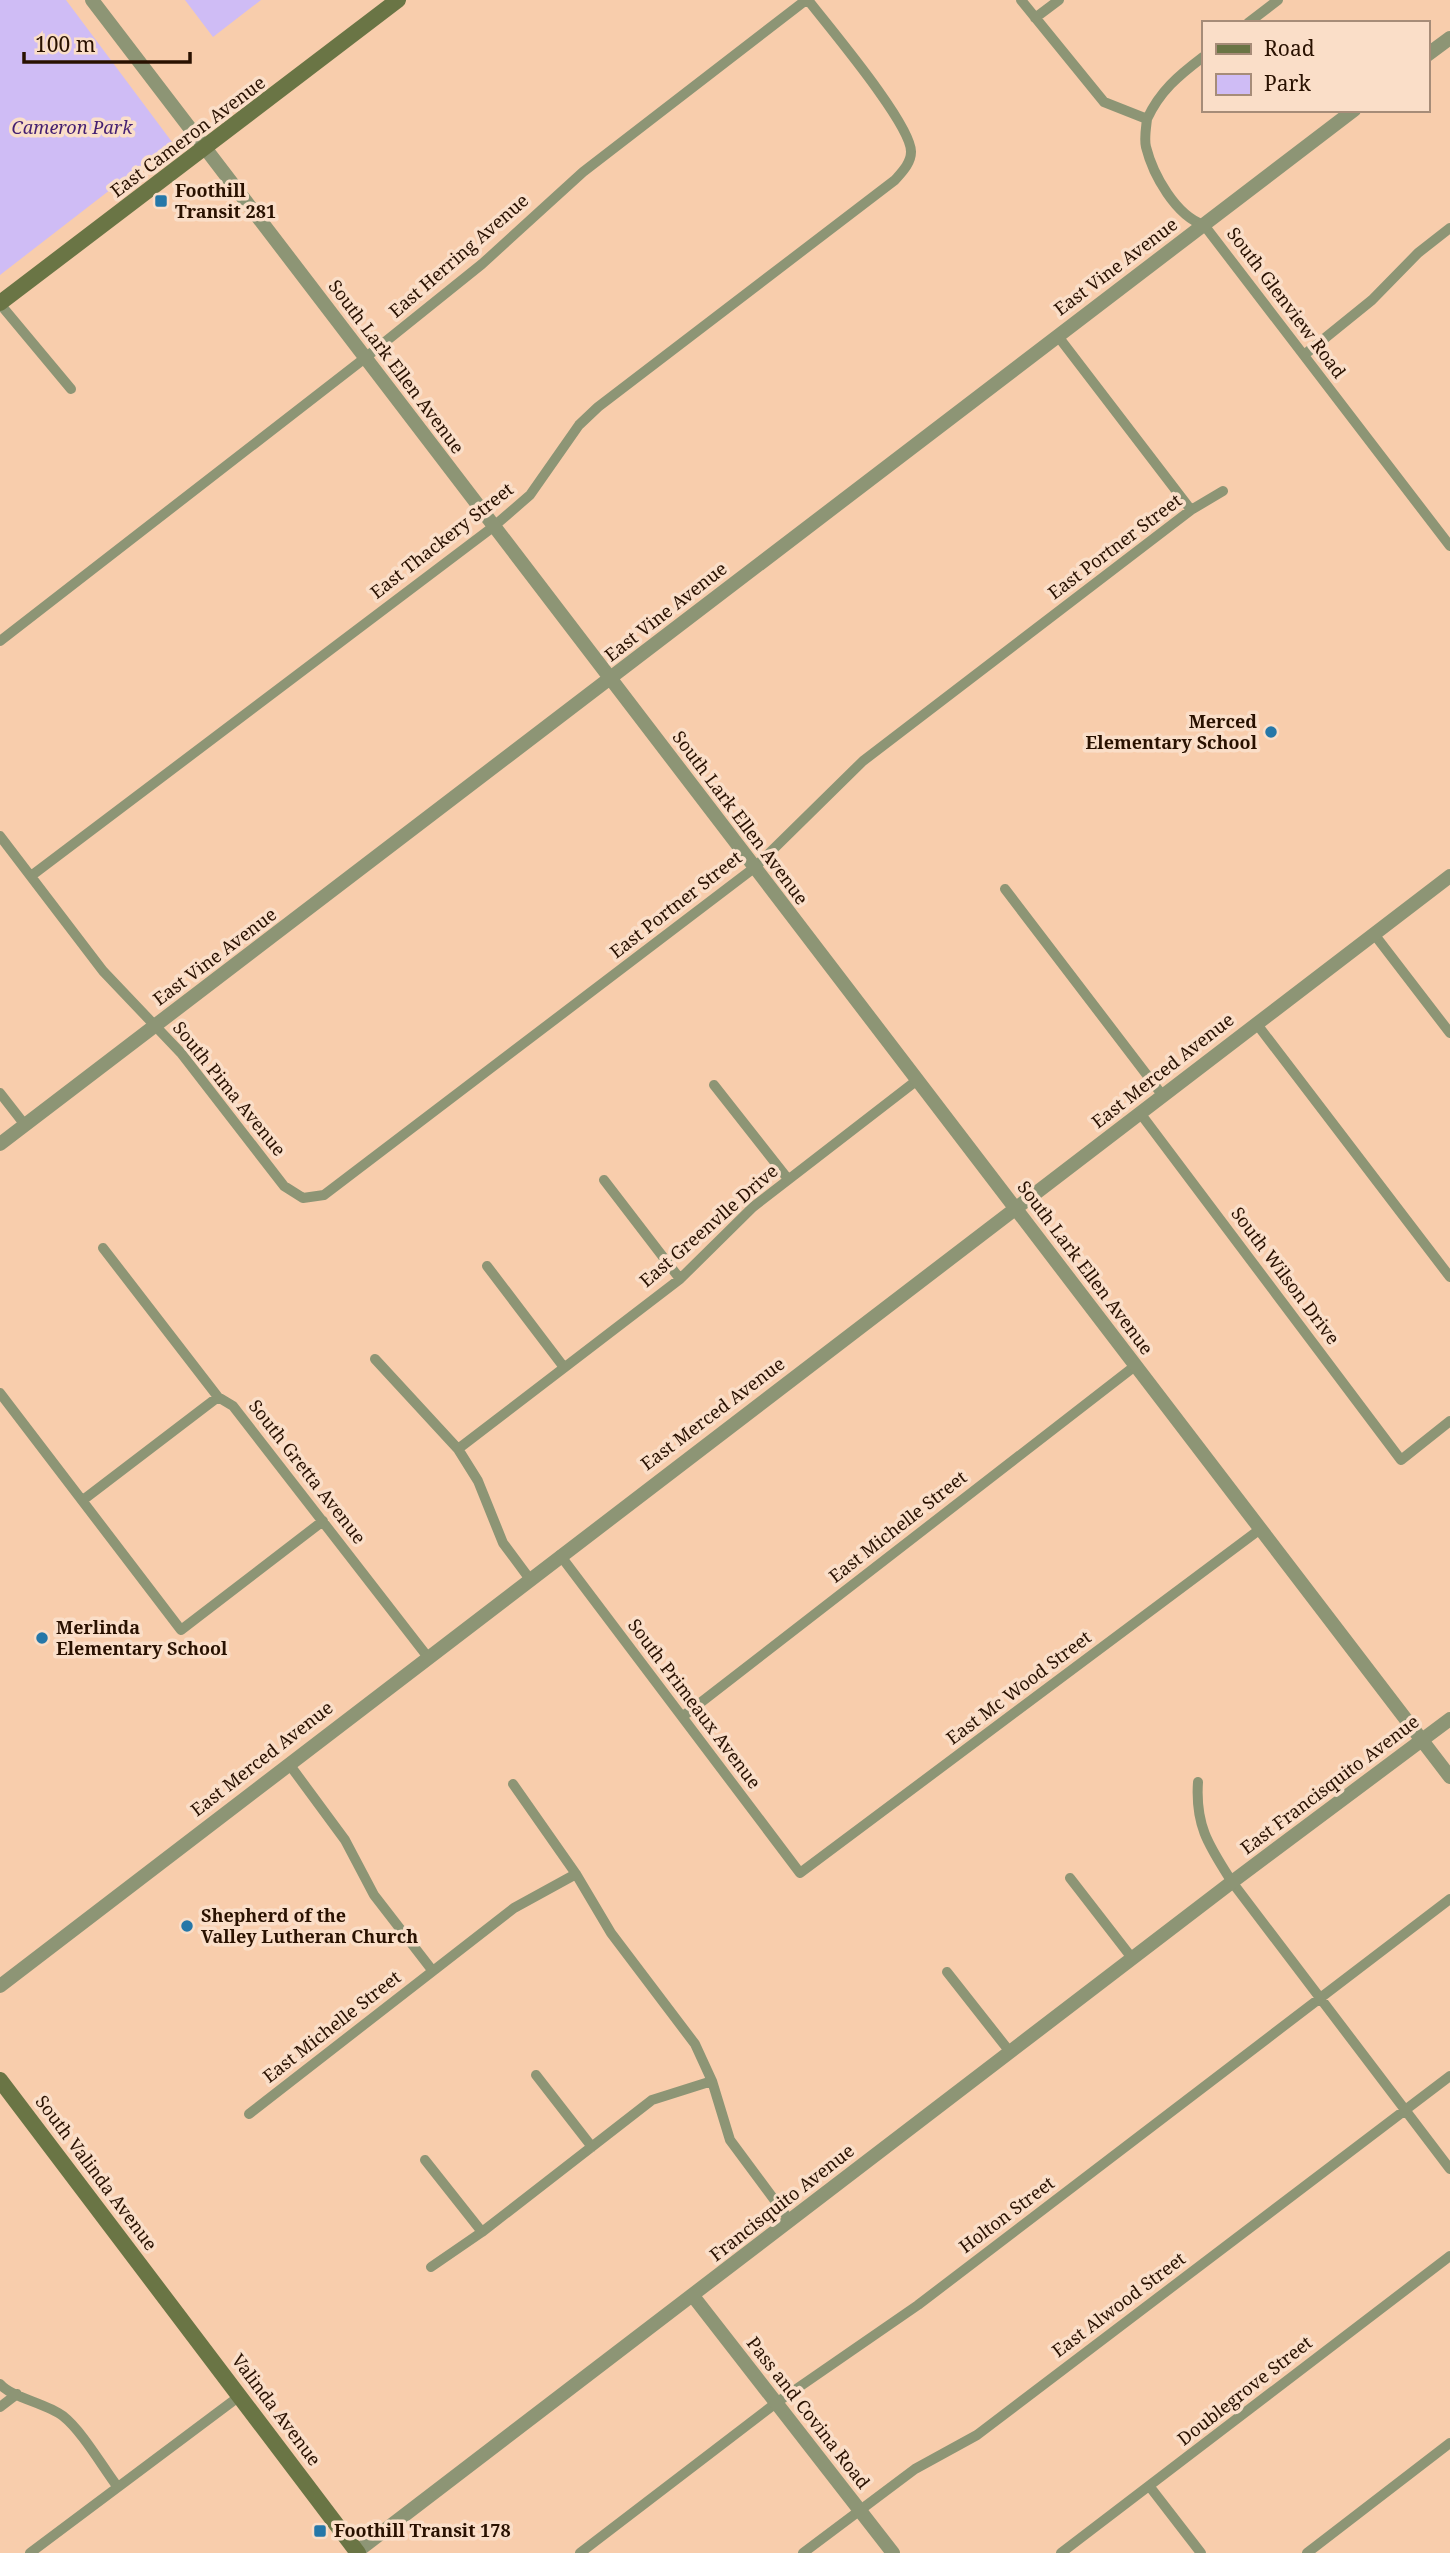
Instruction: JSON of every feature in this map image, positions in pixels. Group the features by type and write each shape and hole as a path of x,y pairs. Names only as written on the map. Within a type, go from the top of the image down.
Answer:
{"main road":[{"name":"East Cameron Avenue","path":"0,304 398,0"},
{"name":"South Valinda Avenue","path":"0,2080 161,2291"},
{"name":"Valinda Avenue","path":"161,2291 356,2553"}],"street":[{"name":"South Lark Ellen Avenue","path":"92,0 1450,1777"},
{"name":"East Thackery Street","path":"31,876 493,527 530,495 579,425 598,407 895,180 906,168 911,153 903,126 807,0"},
{"name":"East Herring Avenue","path":"0,641 365,358 482,264 583,172 807,0"},
{"path":"1021,0 1104,102 1147,120 1163,90 1202,58"},
{"path":"1035,18 1059,0"},
{"path":"1251,21 1278,0"},
{"path":"1429,54 1450,38"},
{"name":"East Vine Avenue","path":"0,1144 1351,112"},
{"name":"South Glenview Road","path":"1147,120 1145,145 1156,175 1190,220 1204,225 1450,546"},
{"path":"1304,355 1372,300 1418,253 1450,228"},
{"path":"0,304 50,367 71,388"},
{"path":"1058,335 1191,510"},
{"name":"East Portner Street","path":"303,1198 324,1195 754,868 863,761 1191,510 1223,491"},
{"name":"South Pima Avenue","path":"0,836 103,971 181,1053 284,1186 303,1198"},
{"name":"East Merced Avenue","path":"0,1986 528,1578 1450,876"},
{"path":"1005,889 1163,1096"},
{"path":"1374,934 1450,1033"},
{"path":"1256,1023 1450,1277"},
{"name":"East Greenvlle Drive","path":"458,1449 680,1279 753,1207 916,1081"},
{"path":"714,1085 788,1179"},
{"path":"0,1093 25,1125"},
{"name":"South Wilson Drive","path":"1140,1113 1401,1460 1450,1421"},
{"path":"604,1180 680,1279"},
{"name":"South Gretta Avenue","path":"103,1248 218,1397 233,1406 427,1656"},
{"path":"487,1266 563,1366"},
{"path":"375,1359 458,1449 478,1481 503,1543 528,1578"},
{"name":"East Michelle Street","path":"682,1717 1135,1366"},
{"path":"0,1393 181,1630 323,1521"},
{"path":"83,1500 218,1397"},
{"name":"East Mc Wood Street","path":"800,1873 1259,1530"},
{"name":"South Primeaux Avenue","path":"560,1555 800,1873"},
{"name":"East Francisquito Avenue","path":"1232,1882 1450,1719"},
{"path":"289,1764 345,1840 374,1895 432,1970"},
{"path":"1198,1782 1196,1809 1206,1842 1232,1882 1450,2169"},
{"path":"513,1784 576,1874 611,1933 695,2044 712,2081 730,2140 790,2221"},
{"name":"East Michelle Street","path":"249,2114 514,1908 576,1874"},
{"path":"1070,1878 1132,1958"},
{"name":"Francisquito Avenue","path":"356,2553 1232,1882"},
{"name":"Holton Street","path":"580,2553 776,2403 918,2305 1450,1899"},
{"path":"947,1972 1010,2052"},
{"path":"536,2075 592,2147"},
{"name":"East Alwood Street","path":"803,2553 915,2469 977,2435 1450,2076"},
{"path":"430,2267 482,2232 652,2100 712,2081"},
{"path":"425,2160 482,2232"},
{"name":"Doublegrove Street","path":"1061,2553 1450,2256"},
{"name":"Pass and Covina Road","path":"693,2296 893,2553"},
{"path":"0,2384 17,2394 44,2403 66,2418 117,2486"},
{"path":"0,2407 17,2394"},
{"path":"30,2553 240,2395"},
{"path":"1307,2553 1450,2443"},
{"path":"1150,2487 1201,2553"}],"green space":[{"name":"Cameron Park","path":"0,0 66,0 172,142 0,275"},
{"path":"185,0 261,0 213,37"}],"place":[{"name":"Foothill Transit 281","path":"161,201"},
{"name":"Merced Elementary School","path":"1271,732"},
{"name":"Merlinda Elementary School","path":"42,1638"},
{"name":"Shepherd of the Valley Lutheran Church","path":"187,1926"},
{"name":"Foothill Transit 178","path":"320,2531"}]}
